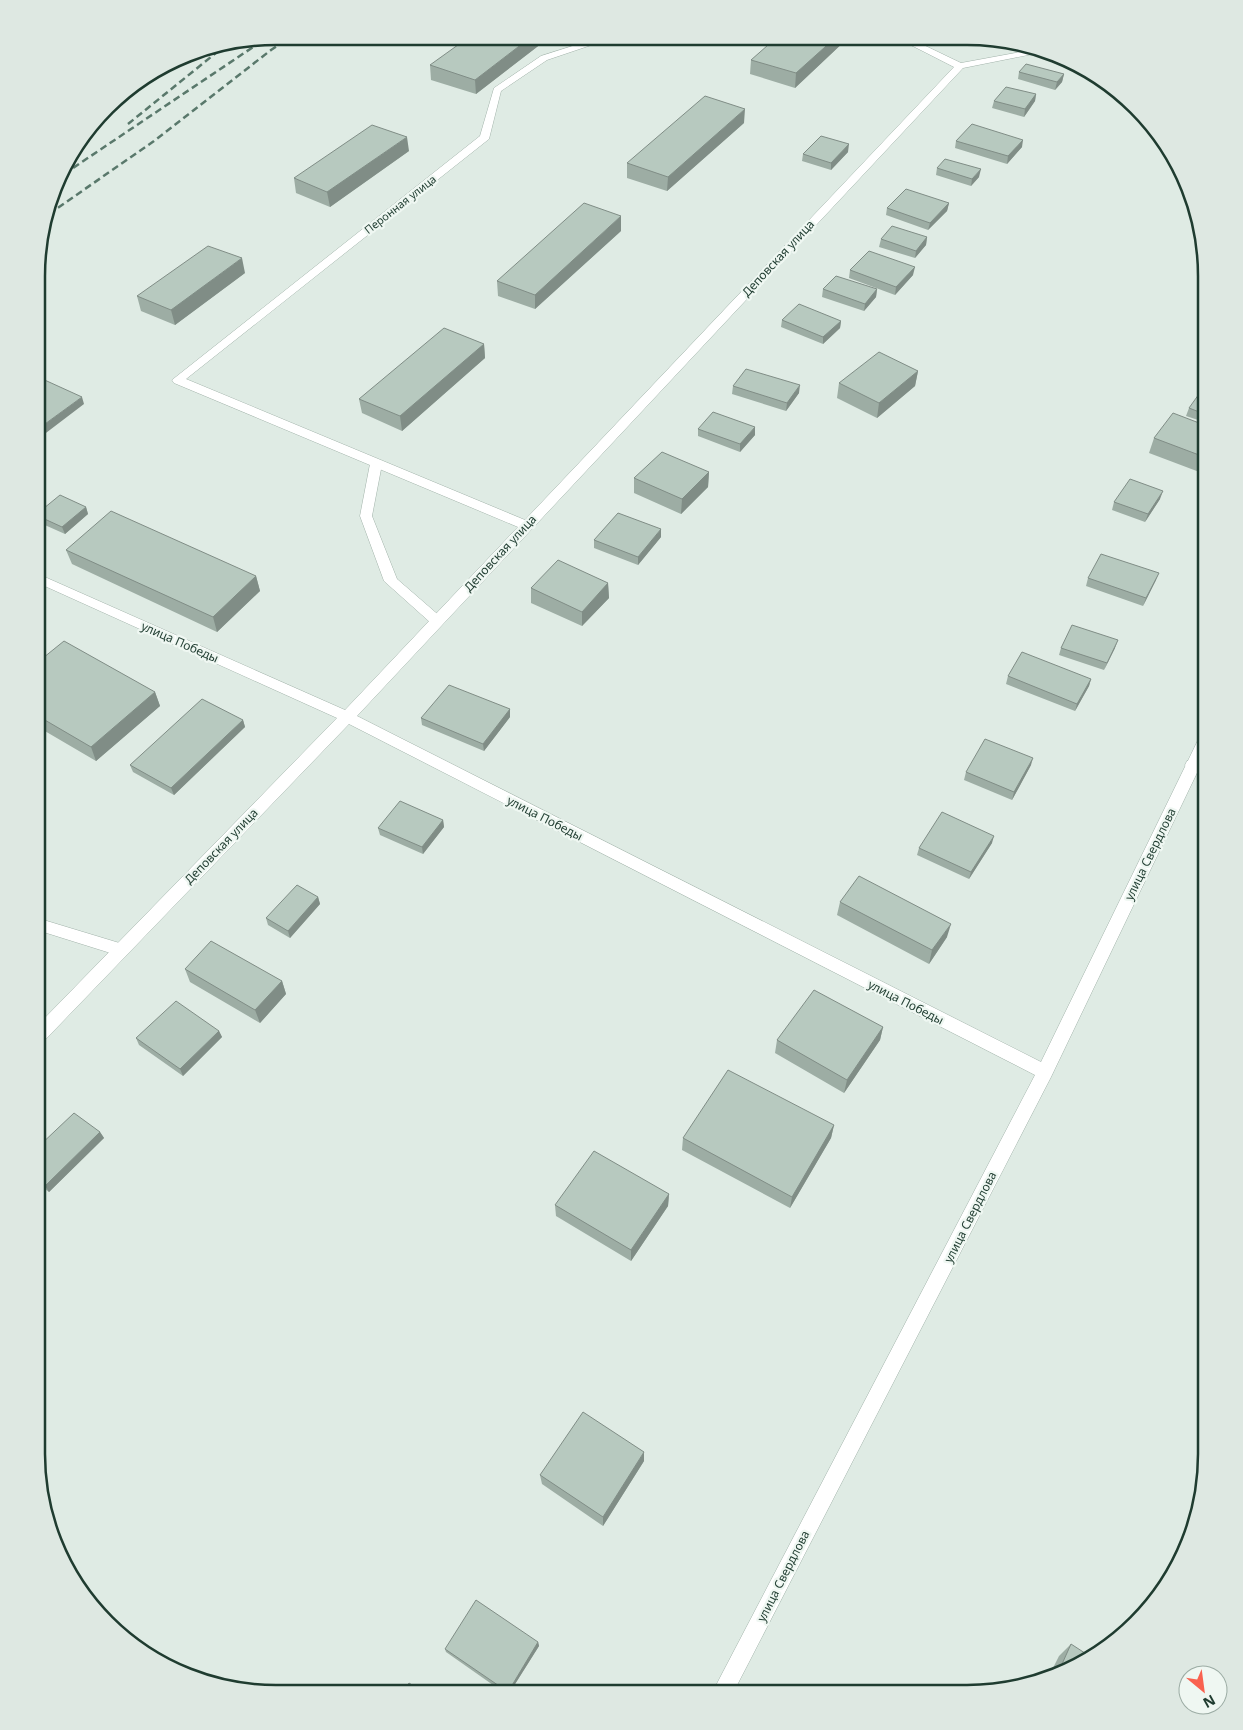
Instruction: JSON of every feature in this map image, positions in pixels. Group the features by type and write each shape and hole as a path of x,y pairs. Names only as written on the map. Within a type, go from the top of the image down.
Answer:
{"street":[{"name":"Перонная улица","path":"376,464 178,380 485,137 497,90 544,58 585,45"},
{"path":"916,45 960,66 1028,53"},
{"name":"Деповская улица","path":"45,1029 347,717 525,525 960,66"},
{"path":"437,620 391,581 366,516 376,464 525,525"},
{"name":"улица Победы","path":"45,581 347,717 1045,1072"},
{"name":"улица Свердлова","path":"726,1685 1045,1072 1198,770"},
{"path":"45,927 120,950"}],"building":[{"path":"458,45 521,45 475,80 430,65"},
{"path":"768,45 827,45 796,73 751,60"},
{"path":"1026,64 1064,74 1057,82 1019,72"},
{"path":"1006,87 1036,94 1025,109 994,101"},
{"path":"705,96 745,109 668,177 627,163"},
{"path":"972,124 1023,140 1008,156 956,141"},
{"path":"372,125 407,137 327,192 294,178"},
{"path":"821,136 849,144 831,163 803,154"},
{"path":"945,159 981,169 972,179 937,168"},
{"path":"906,189 949,203 930,223 887,208"},
{"path":"584,203 621,216 535,295 497,281"},
{"path":"892,226 927,237 916,251 881,239"},
{"path":"208,246 242,258 171,310 137,296"},
{"path":"869,251 915,267 896,287 850,270"},
{"path":"836,276 877,289 865,304 823,289"},
{"path":"799,304 841,321 823,337 782,320"},
{"path":"444,328 484,344 400,416 359,399"},
{"path":"879,352 918,371 879,403 839,383"},
{"path":"746,369 800,385 787,403 733,386"},
{"path":"45,380 82,397 45,424"},
{"path":"1198,395 1198,412 1189,408"},
{"path":"713,412 755,427 740,444 698,429"},
{"path":"1173,413 1198,423 1198,455 1154,438"},
{"path":"662,452 709,472 682,499 634,478"},
{"path":"1130,479 1163,491 1148,514 1114,502"},
{"path":"60,495 86,507 62,527 45,519 45,507"},
{"path":"111,511 256,576 213,617 66,550"},
{"path":"618,513 661,529 638,557 594,540"},
{"path":"1101,554 1159,573 1146,598 1088,578"},
{"path":"558,560 608,583 582,612 531,588"},
{"path":"1072,625 1118,640 1107,663 1061,648"},
{"path":"64,641 155,692 91,747 45,720 45,656"},
{"path":"1022,652 1091,679 1077,704 1008,676"},
{"path":"449,685 510,709 483,744 421,718"},
{"path":"202,699 243,720 171,788 130,765"},
{"path":"985,739 1033,758 1014,792 966,772"},
{"path":"400,801 443,820 422,847 378,828"},
{"path":"942,812 994,836 971,872 919,848"},
{"path":"859,876 951,924 932,950 840,902"},
{"path":"297,885 318,897 288,931 266,918"},
{"path":"211,941 282,981 255,1010 185,969"},
{"path":"814,990 883,1027 847,1080 777,1040"},
{"path":"176,1001 219,1031 180,1069 136,1038"},
{"path":"728,1070 834,1125 792,1197 683,1138"},
{"path":"74,1113 100,1132 45,1186 45,1140"},
{"path":"594,1151 669,1194 631,1250 555,1205"},
{"path":"583,1412 644,1452 603,1517 540,1475"},
{"path":"476,1600 538,1642 512,1685 498,1685 445,1649"},
{"path":"1071,1644 1085,1653 1069,1661 1062,1664"}],"railway":[{"path":"55,210 154,141 278,45"},
{"path":"72,169 255,46"},
{"path":"128,124 216,53"}]}
